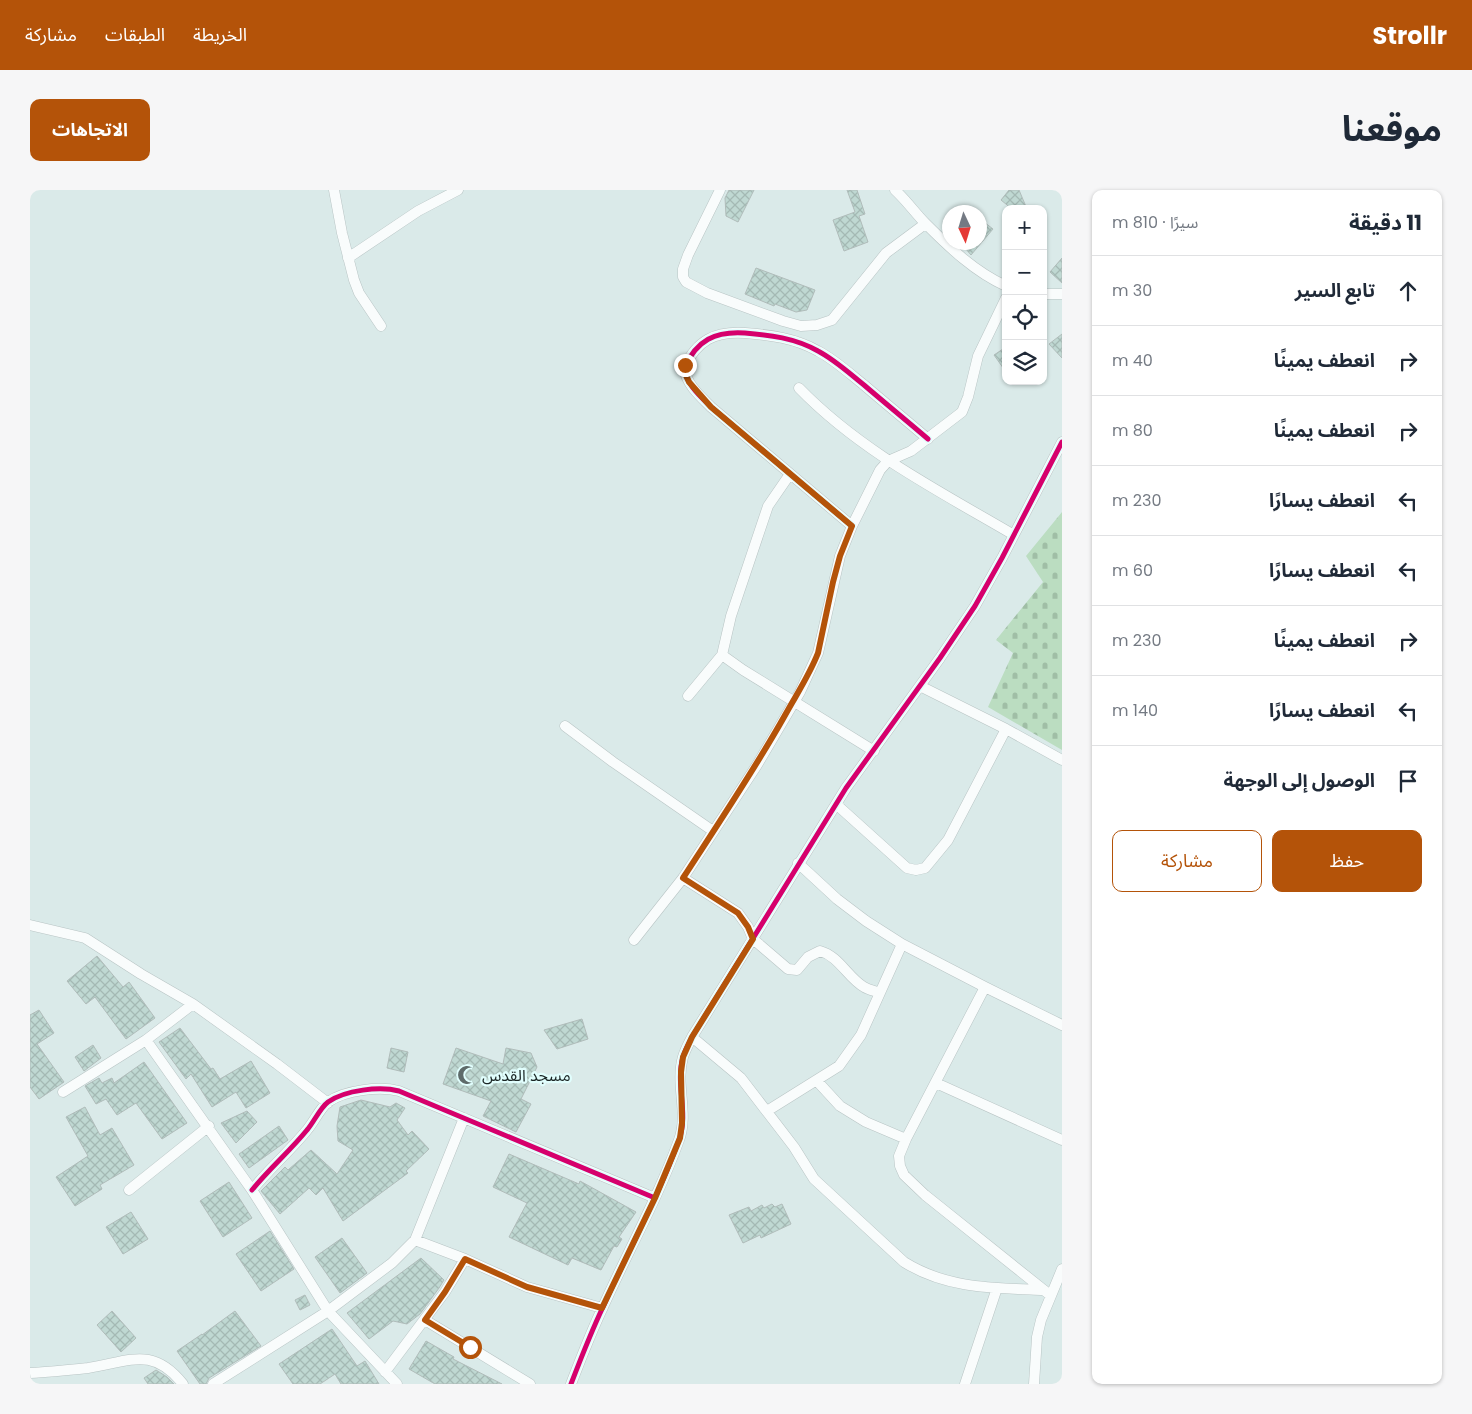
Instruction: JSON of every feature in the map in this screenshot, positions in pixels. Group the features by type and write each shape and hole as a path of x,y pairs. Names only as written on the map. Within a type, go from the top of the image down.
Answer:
{"street":[{"path":"334,190 354,280 381,326"},
{"path":"348,258 418,210 458,190"},
{"path":"720,190 688,255 683,269 683,277 686,282 707,293 800,326 832,320 886,254 925,224"},
{"path":"895,190 906,200 925,224 969,264 992,280 1002,284"},
{"path":"1047,294 1062,294"},
{"path":"634,940 683,878 757,765 800,692 818,653 840,556 852,526 880,470 888,461 910,451 962,412 968,397 978,356 1002,306"},
{"path":"852,526 711,407 689,382 684,371 685,365 700,344 708,338 719,334 735,332 771,335 817,350 842,366 928,439"},
{"path":"800,388 834,421 888,461 1014,535"},
{"path":"571,1384 602,1308 655,1198 680,1138 683,1105 681,1072 683,1057 692,1037 846,788 920,686 974,606 1014,535 1062,442"},
{"path":"688,696 722,655 731,616 768,506 790,474"},
{"path":"722,655 874,751"},
{"path":"920,686 1006,729 1062,760"},
{"path":"565,726 613,762 713,831"},
{"path":"836,806 907,868 916,870 925,868 948,840 1006,729"},
{"path":"798,863 837,899 866,921 902,944 985,988 1062,1025"},
{"path":"683,878 738,913 748,927 753,939 788,970 798,970 808,957 815,952 827,952 864,988 880,993"},
{"path":"30,925 85,938 141,974 193,1004 328,1102"},
{"path":"767,1111 839,1066 852,1050 861,1035 902,944"},
{"path":"985,988 906,1139 899,1156 900,1166 904,1175 925,1195 1047,1292"},
{"path":"63,1092 146,1040 193,1004"},
{"path":"692,1037 741,1078 794,1147 814,1179 904,1262 918,1271 946,1281 981,1287 1047,1292"},
{"path":"146,1040 209,1126 252,1190 328,1312 397,1384"},
{"path":"817,1081 840,1106 866,1122 906,1139"},
{"path":"936,1083 1062,1140"},
{"path":"252,1190 270,1168 307,1131 328,1102 372,1088 388,1088 655,1198"},
{"path":"213,1384 328,1312 392,1262 415,1240 464,1118"},
{"path":"129,1190 209,1126"},
{"path":"415,1240 465,1259 527,1287 602,1308"},
{"path":"385,1372 445,1292 465,1259"},
{"path":"1034,1384 1037,1337 1047,1292 1062,1269"},
{"path":"965,1384 997,1288"},
{"path":"425,1320 530,1384"},
{"path":"30,1373 89,1368 131,1359 149,1360 172,1370 183,1384"}],"green space":[{"path":"1062,512 1062,750 988,707 1013,653 996,640 1043,582 1026,556"}],"building":[{"path":"729,190 754,190 738,222 726,216 725,198"},
{"path":"847,190 857,190 865,214 859,216 868,242 844,251 833,220 855,212"},
{"path":"1009,190 1019,190 1025,205 1007,205 1001,200"},
{"path":"987,224 993,229 987,236"},
{"path":"967,250 975,250 971,255"},
{"path":"1062,258 1062,283 1050,272"},
{"path":"756,268 815,290 807,310 796,312 775,304 774,306 745,294"},
{"path":"1062,334 1062,358 1049,344"},
{"path":"1002,350 1002,366 994,355"},
{"path":"97,956 123,987 129,982 155,1018 126,1039 95,997 86,1004 67,981"},
{"path":"39,1010 54,1033 37,1044 64,1082 39,1099 30,1087 30,1015"},
{"path":"582,1019 588,1039 557,1049 544,1030"},
{"path":"180,1028 220,1079 251,1061 270,1093 246,1108 236,1092 212,1107 191,1074 186,1079 159,1042"},
{"path":"93,1045 101,1058 84,1071 75,1057"},
{"path":"391,1048 408,1052 404,1072 387,1068"},
{"path":"456,1048 503,1064 506,1048 531,1053 537,1067 521,1099 531,1104 516,1132 483,1116 491,1101 443,1084"},
{"path":"144,1062 187,1123 162,1139 136,1103 117,1115 106,1099 96,1104 85,1086 99,1078 102,1083 112,1078 114,1083"},
{"path":"361,1100 390,1107 396,1103 405,1108 397,1120 408,1135 412,1131 429,1149 406,1171 408,1173 343,1221 323,1188 316,1195 309,1188 280,1214 261,1191 285,1167 288,1170 311,1150 337,1174 353,1150 338,1141 337,1126 340,1107"},
{"path":"85,1107 100,1135 112,1128 134,1165 100,1185 102,1189 75,1206 56,1177 88,1156 66,1117"},
{"path":"247,1111 257,1122 236,1143 221,1123"},
{"path":"279,1126 288,1140 249,1168 239,1154"},
{"path":"509,1154 579,1184 580,1181 636,1212 619,1237 622,1239 617,1247 614,1246 601,1270 572,1258 568,1265 509,1237 527,1203 493,1187"},
{"path":"229,1182 252,1218 223,1237 200,1201"},
{"path":"772,1204 775,1207 782,1204 791,1224 761,1238 760,1235 743,1243 729,1215 749,1207 751,1211 762,1205 764,1208"},
{"path":"131,1212 148,1239 123,1254 106,1227"},
{"path":"270,1231 294,1269 261,1291 236,1254"},
{"path":"342,1238 367,1273 340,1293 315,1257"},
{"path":"421,1258 444,1280 439,1288 420,1314 407,1324 393,1321 369,1339 347,1313"},
{"path":"305,1295 310,1305 300,1310 295,1300"},
{"path":"112,1311 136,1338 121,1352 97,1325"},
{"path":"235,1311 261,1346 209,1378 206,1384 200,1384 177,1351"},
{"path":"332,1329 357,1366 365,1361 379,1384 341,1384 335,1374 320,1384 293,1384 279,1364"},
{"path":"426,1341 454,1357 453,1359 502,1384 435,1384 409,1369"},
{"path":"156,1370 174,1384 148,1384 144,1378"}],"cycle path":[{"path":"852,526 698,394 688,380 684,368 695,350 708,339 734,333 773,336 800,343 818,351 836,363 928,439"},
{"path":"571,1384 594,1326 652,1204 679,1140 683,1119 681,1067 684,1054 692,1037 846,788 940,658 975,606 1062,442"},
{"path":"252,1190 310,1127 328,1102 353,1092 382,1089 399,1091 655,1198"}],"place":[{"name":"مسجد القدس","path":"467,1075"}],"route":[{"path":"470,1347 425,1320 465,1259 527,1287 602,1308 655,1198 680,1138 683,1105 681,1072 683,1057 692,1037 753,939 748,927 738,913 683,878 757,765 800,692 814,663 818,653 840,556 852,526 711,407 692,387 684,371 685,365"}]}
